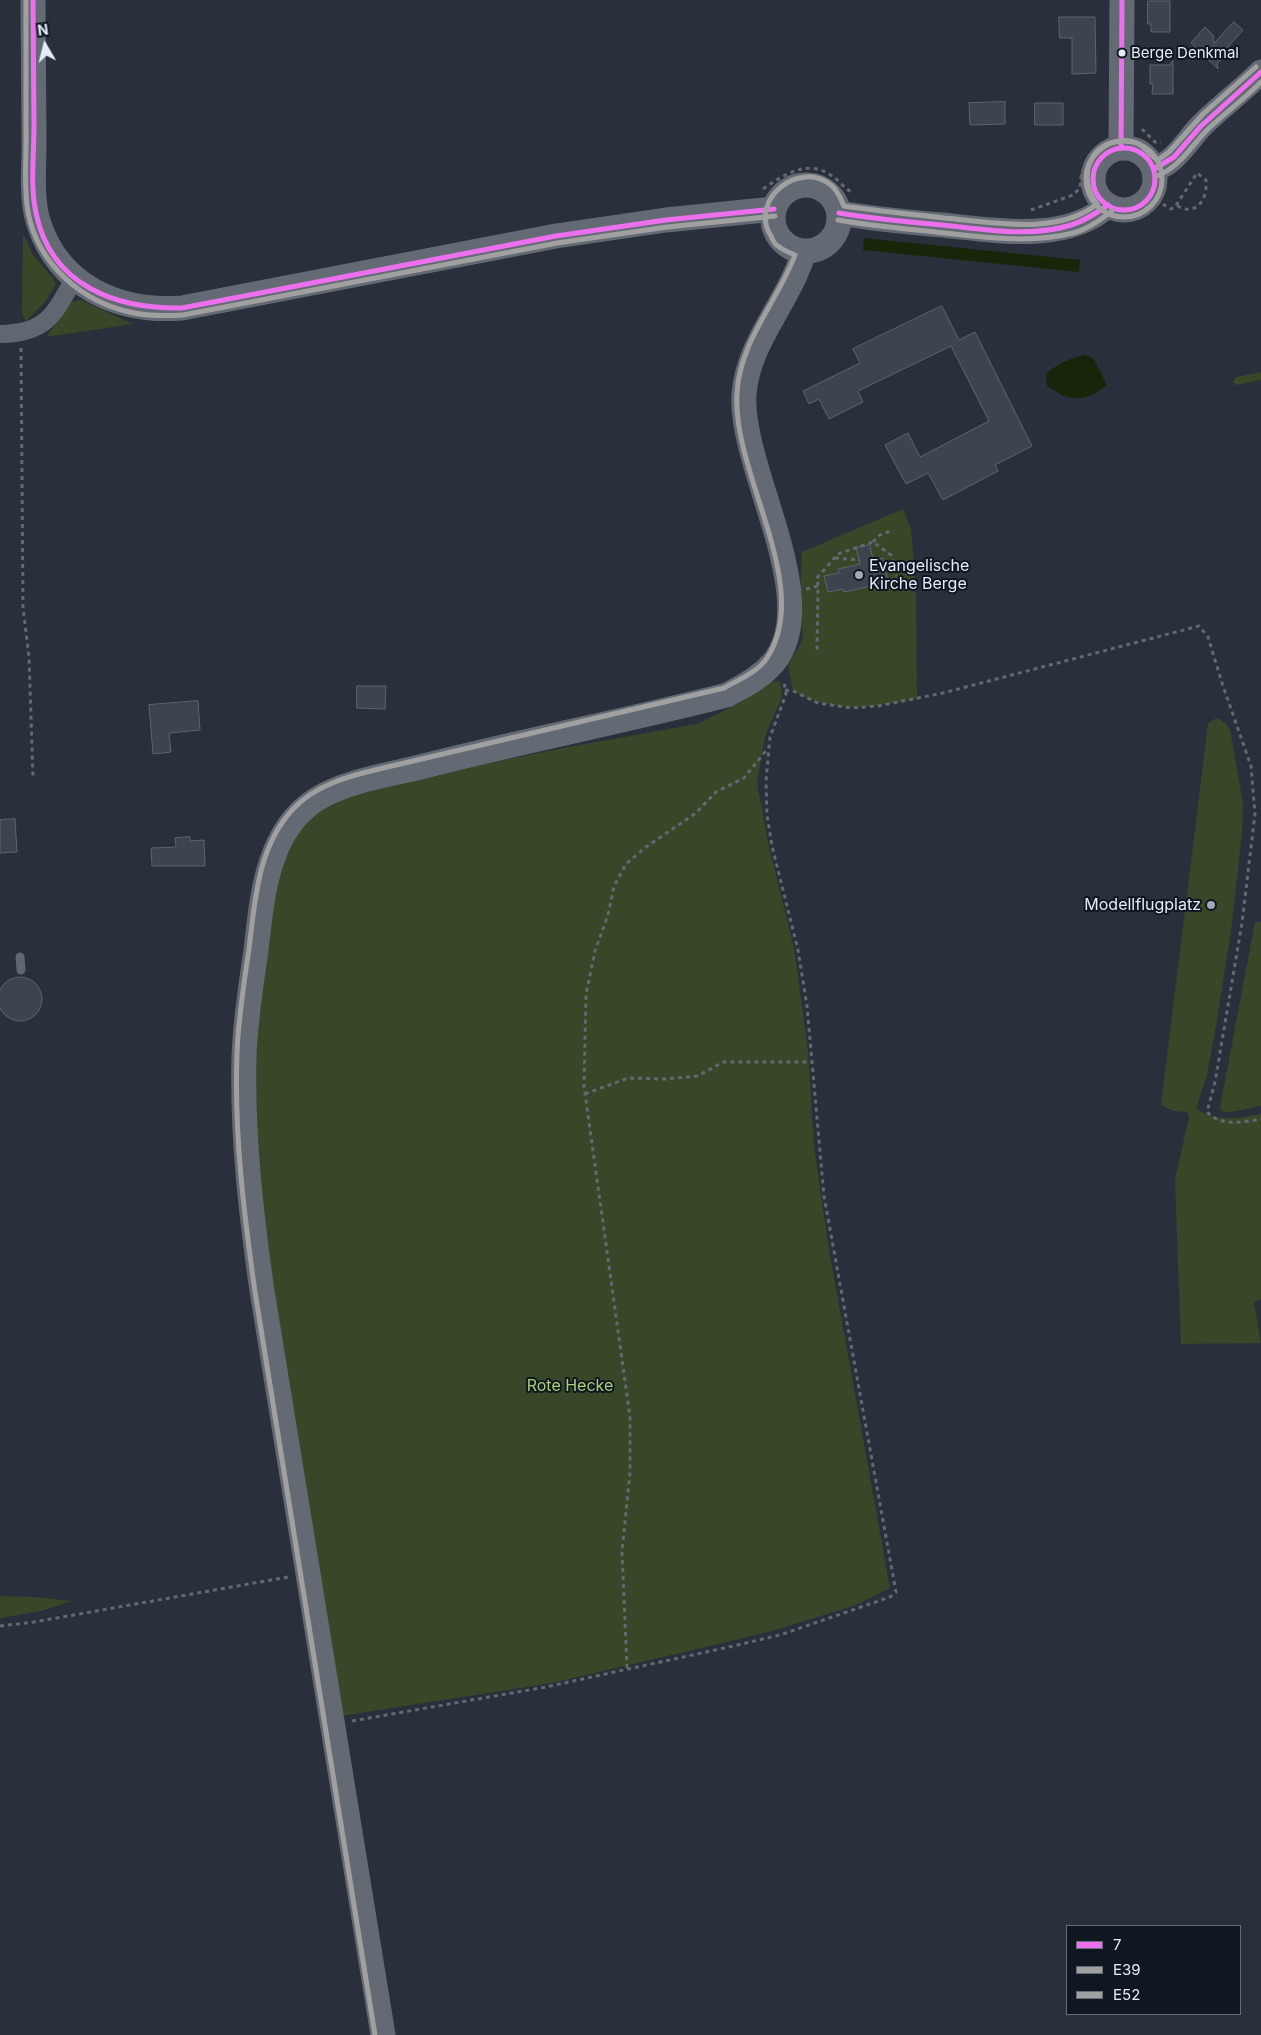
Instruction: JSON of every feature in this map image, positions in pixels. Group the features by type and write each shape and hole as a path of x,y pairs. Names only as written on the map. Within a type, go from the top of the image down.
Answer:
{"street":[{"path":"33,0 34,186 37,218 48,244 75,277 94,291 114,301 159,310 182,308 556,236 666,220 774,209"},
{"path":"1115,139 1141,153 1149,160 1154,169 1155,178 1149,196 1143,203 1126,210 1108,205 1095,190 1093,181 1097,163 1115,139 1122,0"},
{"path":"1154,169 1160,168 1168,162 1202,126 1261,72"},
{"path":"808,184 825,190 832,196 839,213 836,233 830,241 822,247 804,251 791,247 782,241 772,220 774,209 783,193 790,188 808,184"},
{"path":"839,213 1015,232 1035,231 1072,224 1092,217 1108,205"},
{"path":"383,2035 260,1282 251,1215 244,1118 245,1047 266,875 281,840 291,823 316,799 336,789 452,759 727,695 761,675 774,661 781,650 787,634 788,592 779,544 747,433 744,396 750,363 795,279 804,251"},
{"path":"0,334 22,332 40,326 48,320 75,277"}],"lane":[{"path":"20,957 21,970"}],"path":[{"path":"1024,212 1061,201 1073,195 1080,188 1081,176 1088,161 1115,139 1140,127 1155,142 1166,141"},
{"path":"755,190 764,189 785,174 800,169 815,169 830,174 849,192 860,196"},
{"path":"1149,196 1171,209 1182,197 1197,173 1206,180 1207,192 1198,206 1187,209 1176,205"},
{"path":"22,332 22,598 28,657 33,778"},
{"path":"817,650 817,578 838,554 873,542 878,536 893,530"},
{"path":"873,542 891,555 896,576"},
{"path":"834,558 860,560"},
{"path":"788,592 818,586"},
{"path":"785,690 793,691 818,703 852,708 878,706 943,693 1199,626 1208,637 1251,766 1256,814 1242,922 1215,1082 1207,1112 1211,1117 1232,1123 1261,1118"},
{"path":"333,1723 546,1687 780,1635 890,1597 896,1592 825,1205 807,1006 798,950 772,846 767,815 766,782 770,737 786,694 779,666 774,661"},
{"path":"627,1668 622,1552 630,1472 630,1417 595,1178 584,1086 586,994 595,951 608,915 614,886 626,864 646,847 696,813 716,792 744,778 769,747"},
{"path":"586,1094 628,1078 666,1079 698,1076 723,1062 812,1062"},
{"path":"0,1626 309,1574"}],"green space":[{"path":"23,233 33,255 53,278 56,285 45,302 26,321 22,314"},
{"path":"81,300 133,324 46,337 72,302"},
{"path":"1261,372 1261,380 1236,385 1233,382 1236,377"},
{"path":"903,509 911,529 916,595 917,699 884,705 838,706 808,699 793,691 788,665 803,639 800,601 802,552"},
{"name":"Rote Hecke","path":"780,681 782,697 765,736 757,783 769,847 794,948 808,1050 814,1146 829,1250 890,1588 856,1605 772,1631 552,1683 341,1716 259,1215 254,1057 276,876 291,842 314,815 341,800 416,778 568,747 697,724 738,704 771,682"},
{"path":"1217,718 1230,729 1243,804 1242,832 1231,931 1215,1032 1207,1075 1196,1108 1203,1113 1219,1118 1235,1118 1261,1114 1261,1299 1254,1302 1261,1343 1181,1344 1175,1180 1189,1117 1187,1112 1173,1111 1161,1105 1208,724"},
{"path":"1255,922 1261,922 1261,1106 1223,1112 1220,1108"},
{"path":"0,1596 72,1601 41,1611 0,1618"}],"shaded area":[{"path":"864,238 1080,260 1079,272 863,250"},
{"path":"1085,355 1094,359 1107,385 1091,395 1077,398 1063,395 1047,386 1046,374 1050,370 1064,362"}],"building":[{"path":"1148,1 1170,1 1170,32 1151,32 1151,24 1148,24"},
{"path":"1059,17 1095,17 1096,73 1072,74 1072,38 1060,38"},
{"path":"1234,22 1243,30 1227,48 1230,51 1217,64 1218,69 1191,43 1205,27 1213,35 1214,43"},
{"path":"1173,61 1173,94 1152,94 1153,84 1150,84 1150,65 1169,65"},
{"path":"1005,102 1005,124 970,125 969,103"},
{"path":"1035,103 1063,103 1063,125 1035,125"},
{"path":"942,306 959,340 975,332 1032,446 995,465 998,471 943,500 928,473 906,484 885,445 908,433 920,457 989,421 951,346 858,391 863,402 829,419 819,399 809,404 803,391 860,363 853,349"},
{"name":"Evangelische Kirche Berge","path":"870,545 873,560 883,558 888,582 844,592 843,589 828,592 824,576 839,573 838,569 860,564 856,548"},
{"path":"357,686 386,686 385,709 357,708"},
{"path":"198,701 200,730 169,733 171,752 153,754 149,705"},
{"path":"15,819 17,852 0,853 0,820"},
{"path":"190,837 190,841 204,840 205,866 152,866 151,848 176,847 175,838"},
{"path":"20,977 32,981 38,987 42,999 38,1011 32,1017 20,1021 8,1017 2,1011 -1,1003 2,987 8,981"}],"transit line":[{"name":"E39","path":"26,0 26,191 28,212 33,231 52,265 66,279 81,291 115,308 146,315 183,315 557,243 667,227 775,216"},
{"name":"7","path":"33,0 33,181 36,213 44,238 56,259 71,275 90,288 111,298 133,304 182,308 556,236 666,220 774,209"},
{"name":"7","path":"1121,148 1122,0"},
{"name":"E52","path":"375,2035 255,1292 238,1144 236,1084 239,1028 256,893 260,874 273,839 282,823 294,808 312,793 334,782 379,769 724,688 747,675 767,658 779,629 781,598 777,564 746,459 739,425 737,394 739,375 752,339 788,272 795,255 776,244 766,222 766,209 772,197 781,187 793,180 806,177 819,179 832,186 838,193 844,206 1002,224 1044,224 1063,220 1081,214 1097,204 1091,193 1088,181 1088,170 1091,160 1097,152 1106,145 1117,141 1130,141 1139,144 1158,160 1169,152 1203,114 1256,67"},
{"name":"7","path":"1154,169 1174,157 1201,126 1261,72"},
{"name":"E39","path":"1157,176 1179,162 1208,129 1261,82"},
{"name":"E39","path":"1124,141 1139,144 1151,152 1159,164 1162,179 1159,194 1151,206 1139,214 1124,217 1109,214 1097,206 1089,194 1086,179 1089,164 1097,152 1109,144 1124,141"},
{"name":"7","path":"1124,148 1141,153 1146,157 1150,162 1155,179 1150,196 1146,201 1141,205 1124,210 1107,205 1102,201 1098,196 1093,179 1098,162 1102,157 1107,153 1124,148"},
{"name":"7","path":"839,213 1023,232 1055,229 1071,225 1086,219 1108,205"},
{"name":"E39","path":"838,220 976,236 1024,239 1073,233 1094,224 1112,211"}],"place":[{"name":"Berge Denkmal","path":"1122,53"},
{"name":"Evangelische Kirche Berge","path":"859,575"},
{"name":"Modellflugplatz","path":"1211,905"}]}
